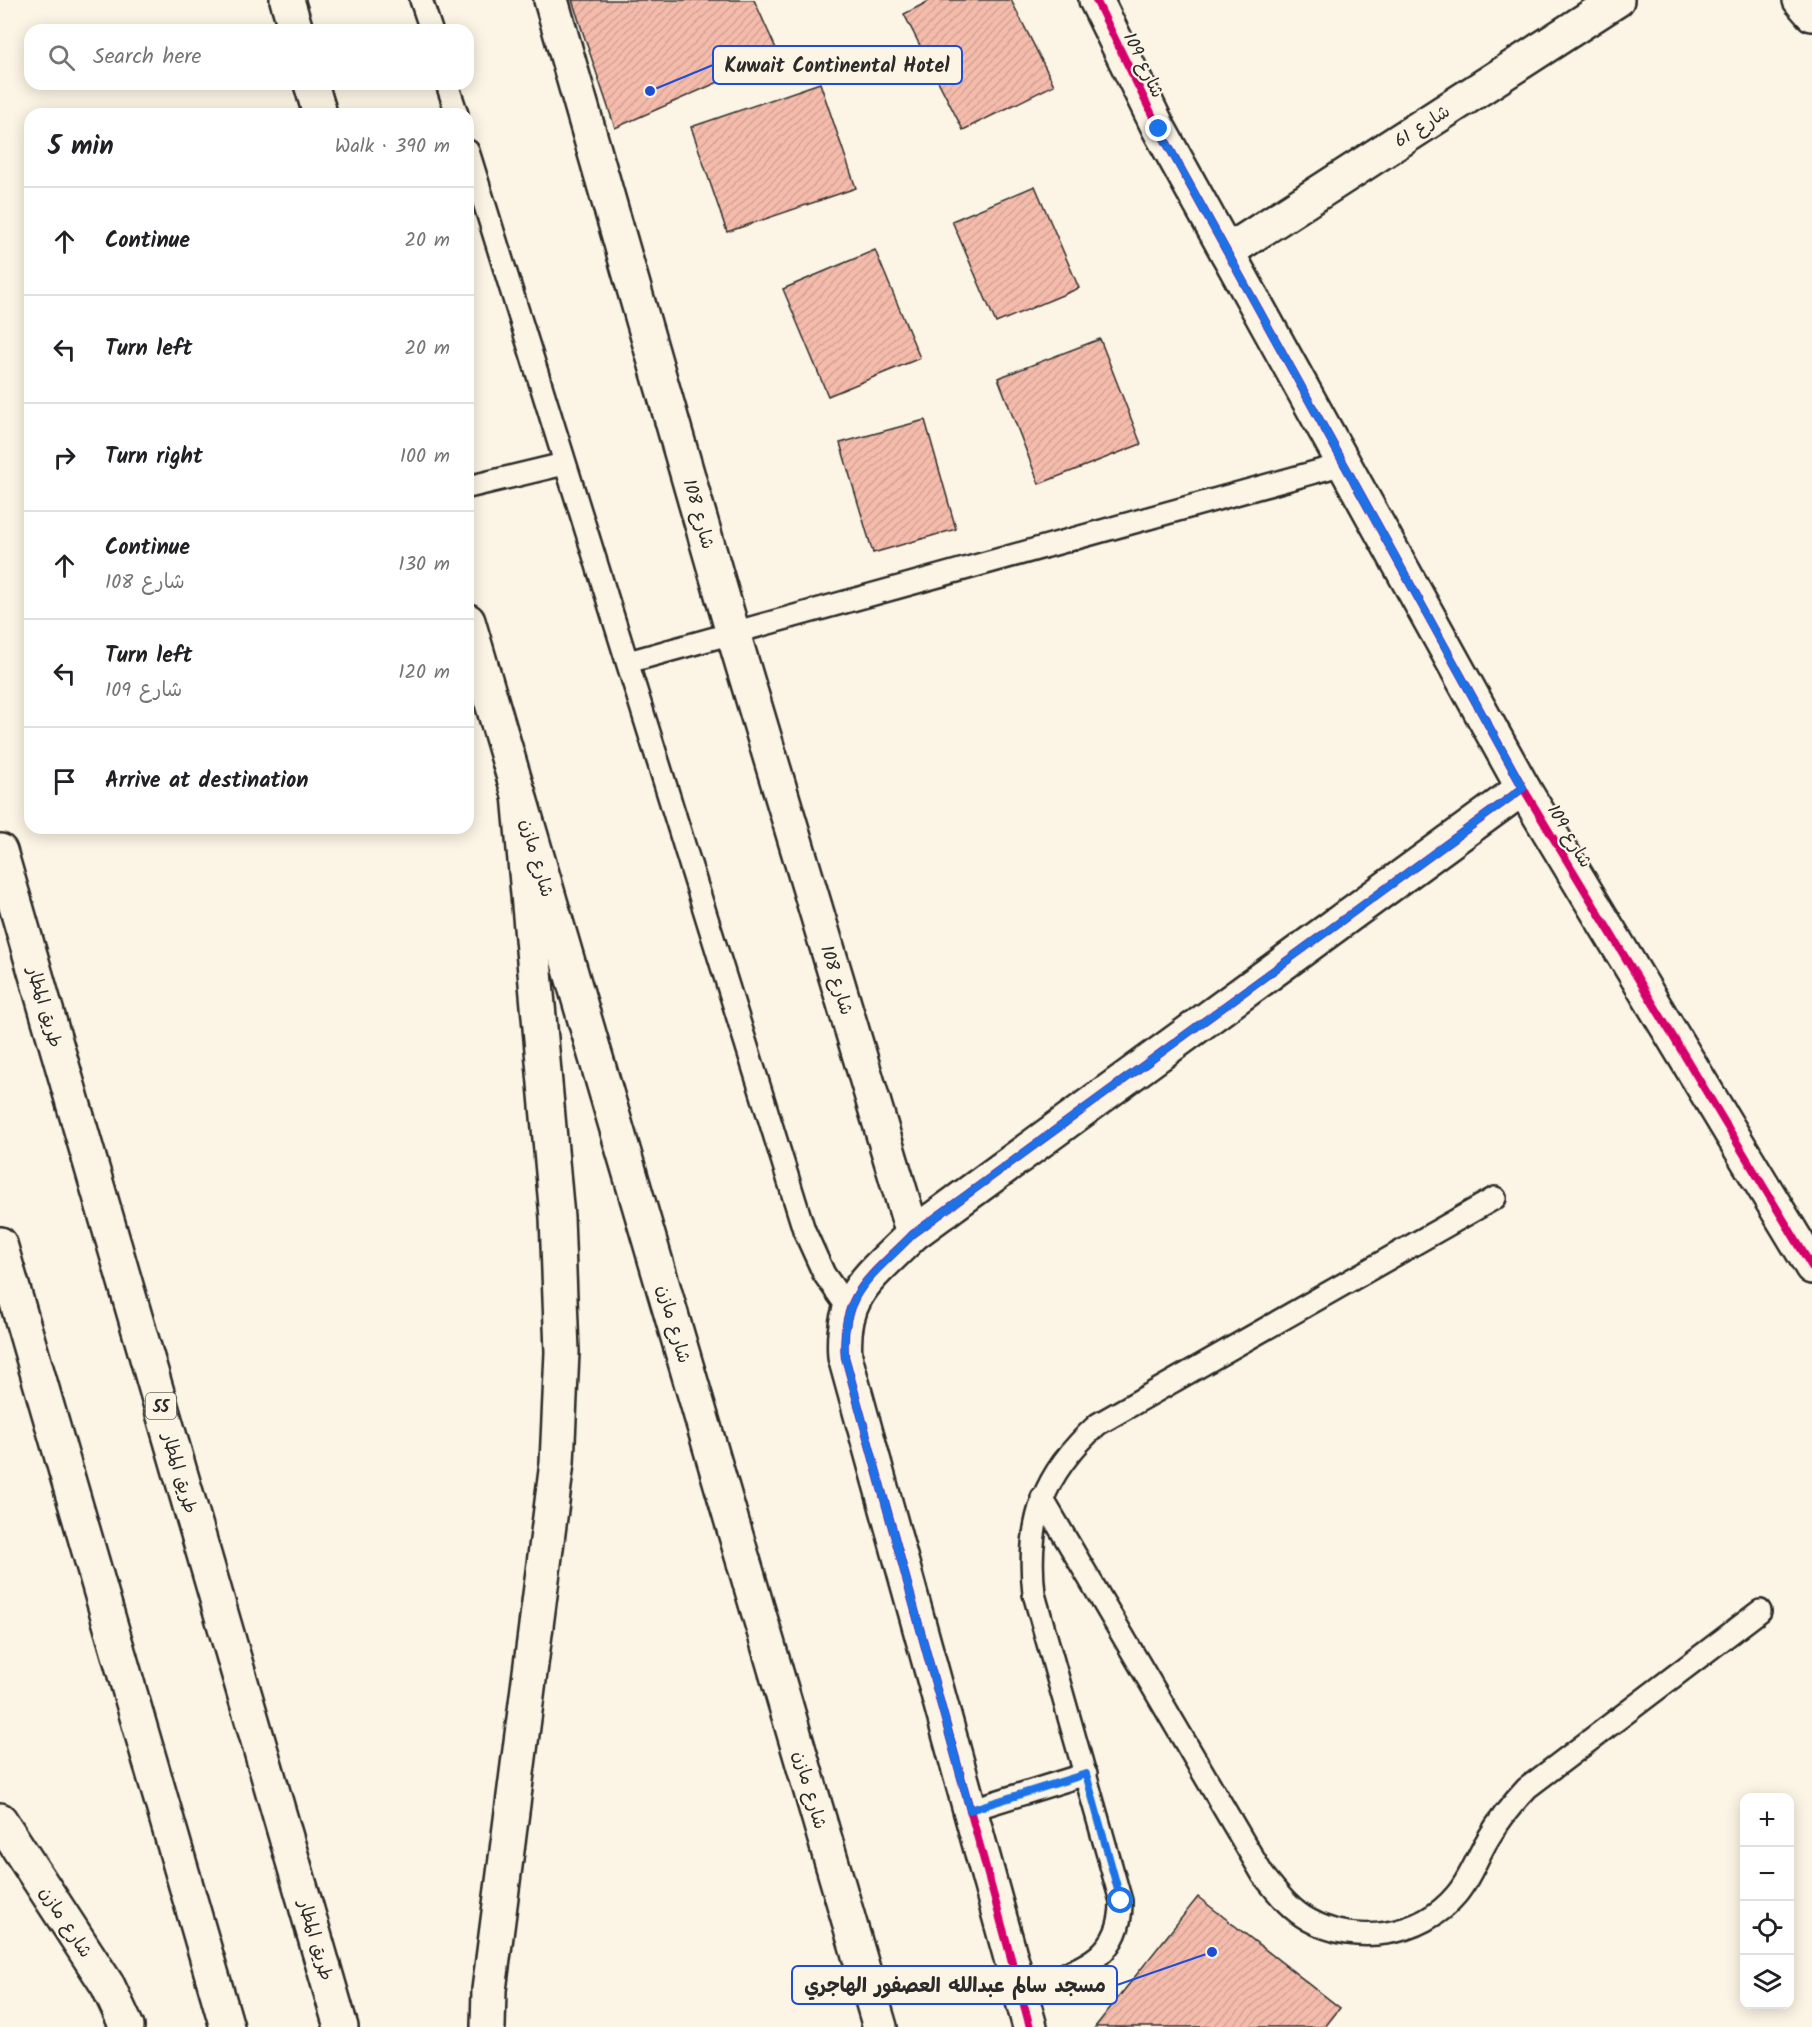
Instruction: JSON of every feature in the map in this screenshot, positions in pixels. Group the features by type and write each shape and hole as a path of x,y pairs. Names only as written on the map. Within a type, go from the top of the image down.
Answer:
{"main road":[{"path":"287,0 294,24"},
{"name":"شارع 108","path":"551,0 733,633 913,1234"},
{"name":"شارع 109","path":"1096,0 1159,129 1523,788 1812,1267"},
{"name":"شارع 61","path":"1227,252 1617,0"},
{"path":"1800,0 1812,14"},
{"path":"313,90 318,108"},
{"name":"شارع مازن","path":"474,641 880,2027"},
{"path":"1030,2027 845,1357 843,1332 848,1308 860,1289 913,1234 1523,788"},
{"path":"488,2027 489,1990 557,1463 562,1352 557,1217 519,794"},
{"name":"طريق المطار","path":"0,851 341,2027"},
{"path":"0,1244 227,2027"},
{"name":"شارع مازن","path":"0,1820 108,1986 127,2027"}],"lane":[{"path":"421,0 429,24"},
{"path":"449,90 455,108"},
{"path":"474,171 804,1230 824,1274 848,1308"},
{"path":"474,486 564,464"},
{"path":"628,662 1344,464"},
{"path":"1020,1991 1097,1958 1118,1934 1121,1901 1034,1594 1031,1562 1033,1530 1042,1498 1056,1470 1075,1446 1098,1424 1495,1198"},
{"path":"1042,1498 1263,1875 1283,1900 1309,1920 1338,1932 1371,1935 1403,1930 1432,1917 1456,1895 1500,1821 1527,1788 1760,1611"},
{"path":"970,1810 1086,1774"}],"building":[{"path":"572,0 754,0 779,55 615,128"},
{"path":"931,0 1011,0 1054,85 963,130 904,14"},
{"path":"820,83 856,188 727,232 691,127"},
{"path":"1035,186 1079,288 996,323 952,221"},
{"path":"875,250 920,358 828,396 783,289"},
{"path":"1100,339 1141,444 1039,484 998,378"},
{"path":"925,420 956,529 873,553 840,443"},
{"path":"1198,1897 1340,2008 1325,2027 1095,2027"}],"cycle path":[{"path":"1096,0 1159,129 1523,788 1812,1267"},
{"path":"1030,2027 845,1357 848,1316 854,1301 872,1274 913,1234 1523,788"}],"place":[{"name":"Kuwait Continental Hotel","path":"650,91"},
{"name":"مسجد سالم عبدالله العصفور الهاجري","path":"1212,1952"}],"route":[{"path":"1121,1901 1086,1774 970,1810 845,1357 843,1332 848,1308 860,1289 913,1234 1523,788 1159,129"}]}
